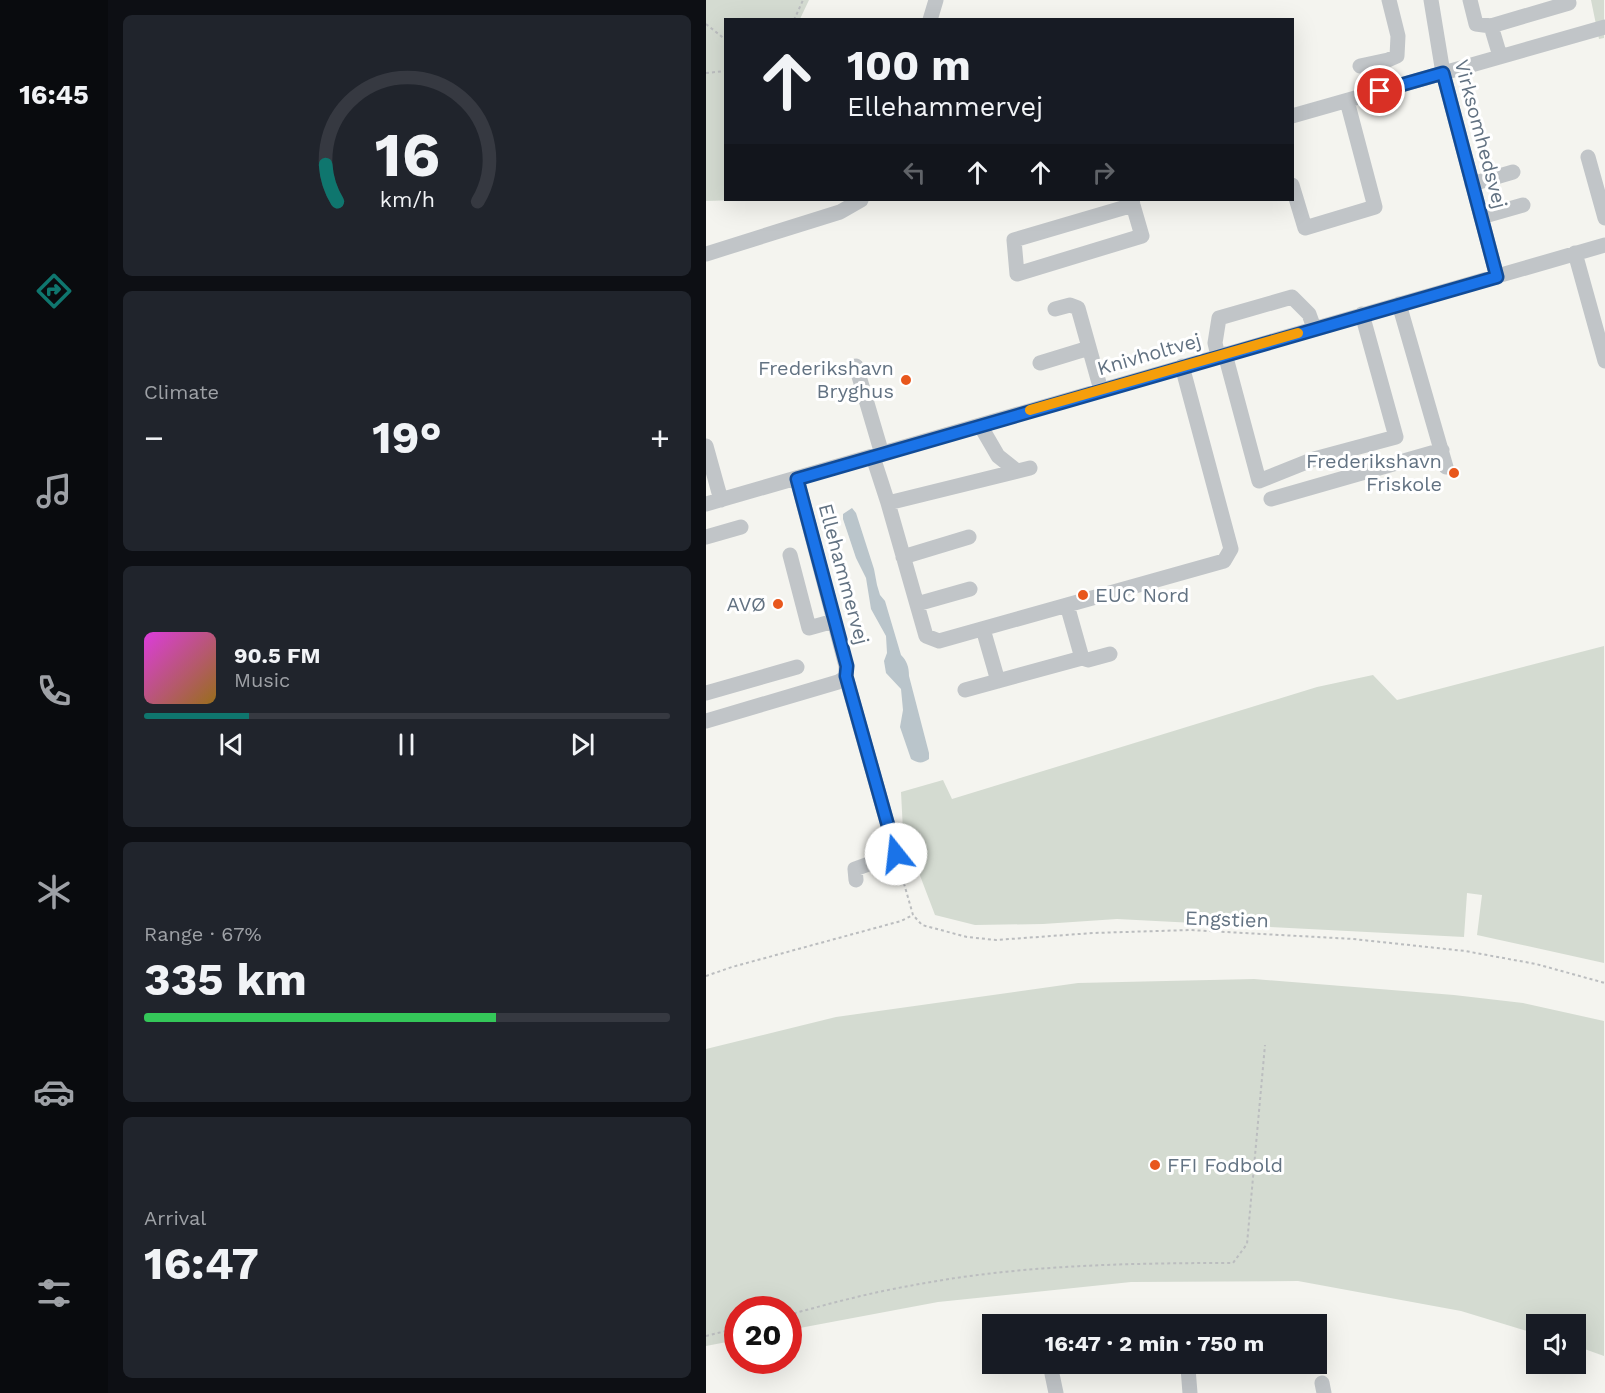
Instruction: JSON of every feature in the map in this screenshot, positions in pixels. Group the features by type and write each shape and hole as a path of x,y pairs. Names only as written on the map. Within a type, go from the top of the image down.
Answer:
{"street":[{"path":"931,18 936,0"},
{"path":"1360,66 1397,56 1398,36 1389,0"},
{"name":"Virksomhedsvej","path":"1431,0 1443,73 1497,277"},
{"path":"1470,0 1476,24 1491,26 1569,3 1568,0"},
{"path":"1491,26 1500,56"},
{"path":"1294,115 1604,27"},
{"path":"1388,60 1396,86"},
{"path":"1294,192 1305,228 1375,207 1347,100"},
{"path":"1588,157 1604,218"},
{"path":"1472,184 1513,172"},
{"path":"706,254 840,212 859,201"},
{"path":"1133,202 1142,236 1017,274 1014,240 1133,202"},
{"path":"1481,217 1523,205"},
{"name":"Knivholtvej","path":"713,502 1604,245"},
{"path":"1575,253 1604,361"},
{"path":"1314,328 1309,314 1292,297 1219,318 1215,343 1221,355 1260,481 1314,459 1396,436 1362,314"},
{"path":"1399,304 1447,467"},
{"path":"1056,309 1070,305 1078,308 1101,390"},
{"path":"1040,363 1089,348"},
{"path":"856,366 888,503 926,636 939,641 1224,561 1231,549 1182,366"},
{"path":"888,503 1024,470 998,456 980,425"},
{"path":"706,446 713,502"},
{"path":"1271,499 1442,450"},
{"name":"Ellehammervej","path":"797,479 847,666 846,676 896,854"},
{"path":"706,537 741,527"},
{"path":"904,557 970,537"},
{"path":"790,555 809,628 834,621"},
{"path":"917,604 970,589"},
{"path":"1068,604 1082,658"},
{"path":"983,629 998,681"},
{"path":"965,690 1082,658 1088,660 1110,654"},
{"path":"706,693 797,667"},
{"path":"706,721 838,682 846,676"},
{"path":"856,880 855,869 896,854"},
{"path":"1052,1374 1056,1393"},
{"path":"1188,1374 1190,1393"}],"path":[{"path":"795,18 803,0"},
{"path":"706,24 724,38"},
{"path":"706,73 724,71"},
{"path":"706,976 901,921 913,915 896,854"},
{"name":"Engstien","path":"913,915 922,925 967,937 996,940 1093,933 1190,930 1264,933 1400,944 1465,951 1536,964 1604,983"},
{"path":"802,1312 909,1286 1009,1272 1129,1263 1233,1263 1247,1244 1265,1045"},
{"path":"706,1336 724,1332"}],"shaded area":[{"path":"706,0 809,0 800,18 724,18 724,200 706,201"},
{"path":"1591,0 1604,0 1604,38 1599,39"},
{"path":"852,508 856,513 880,595 885,601 901,655 908,667 929,753 929,759 924,762 911,759 900,727 903,710 901,689 886,673 884,661 887,653 886,636 871,609 866,578 856,558 843,519 843,514"},
{"path":"1604,646 1604,963 1477,935 1482,895 1467,893 1464,937 1117,919 1043,924 975,925 935,915 903,831 901,792 943,780 952,799 1317,687 1373,675 1397,700"},
{"name":"FFI Fodbold","path":"1254,979 1454,995 1523,1003 1604,1021 1604,1356 1586,1350 1586,1314 1526,1314 1526,1331 1461,1311 1298,1281 1131,1282 938,1302 802,1328 802,1296 724,1296 724,1343 706,1346 706,1049 836,1017 1078,983"}],"slow traffic":[{"path":"1030,410 1298,333"}],"place":[{"name":"Frederikshavn Bryghus","path":"906,380"},
{"name":"Frederikshavn Friskole","path":"1454,473"},
{"name":"EUC Nord","path":"1083,595"},
{"name":"AVØ","path":"778,604"},
{"name":"FFI Fodbold","path":"1155,1165"}],"route":[{"path":"896,854 846,676 847,666 797,479 1497,277 1443,73 1380,91"}]}
